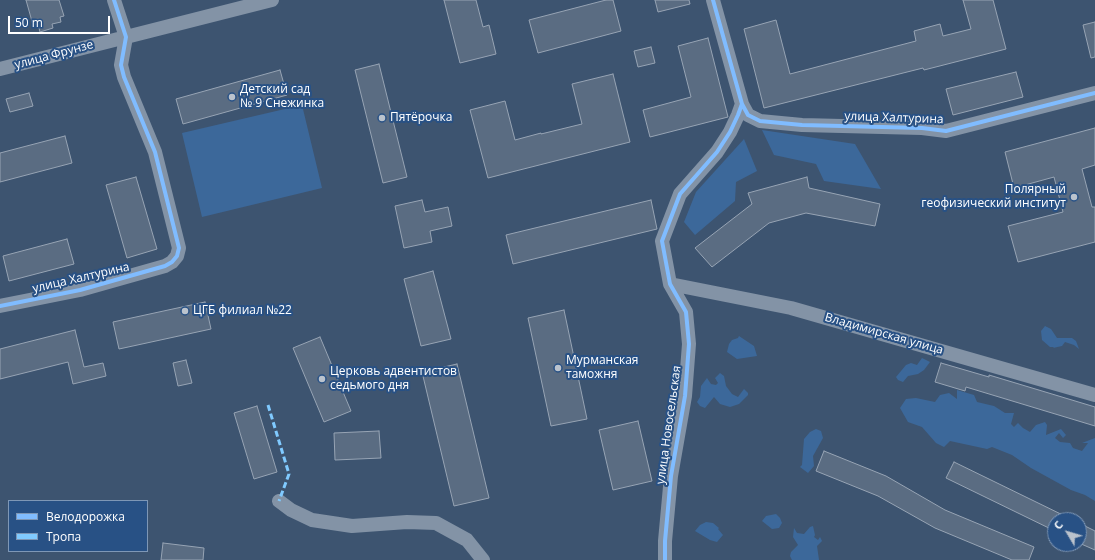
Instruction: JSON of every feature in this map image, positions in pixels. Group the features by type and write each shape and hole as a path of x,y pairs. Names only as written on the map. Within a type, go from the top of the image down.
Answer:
{"street":[{"path":"114,0 126,37"},
{"name":"улица Фрунзе","path":"0,69 272,0"},
{"path":"713,0 742,104"},
{"name":"улица Халтурина","path":"0,306 80,290 165,266 172,262 177,256 179,248 155,152 124,78 122,65 126,37"},
{"name":"улица Халтурина","path":"742,104 748,115 760,120 802,125 946,130 1095,93"},
{"name":"улица Новосельская","path":"665,560 665,541 671,476 685,396 689,344 686,312 670,284 662,240 680,194 717,152 730,132 742,104"},
{"name":"Владимирская улица","path":"670,284 791,308 1095,395"},
{"path":"279,501 291,510 312,520 352,526 407,522 436,523 467,540 483,560"}],"shaded area":[{"path":"302,105 322,188 202,217 182,133"},
{"path":"762,130 855,144 881,189 824,181 816,164 774,155"},
{"path":"744,139 757,171 736,182 735,201 695,235 684,222 696,192"},
{"path":"1045,326 1051,329 1057,338 1072,338 1076,341 1079,349 1074,345 1065,342 1062,346 1053,348 1054,347 1050,347 1042,340 1041,331"},
{"path":"739,336 754,346 757,356 737,359 727,352 729,344 732,340 738,338"},
{"path":"922,358 930,362 924,370 918,374 908,376 903,382 898,380 896,377 906,365 911,363 917,365"},
{"path":"720,373 724,376 726,386 732,394 738,397 744,389 748,395 739,404 730,407 720,404 714,397 705,408 700,406 697,402 700,397 701,386 707,378 711,384 716,385 718,383 715,378"},
{"path":"957,390 974,395 977,402 994,406 1005,413 1014,413 1011,424 1014,427 1018,423 1030,432 1036,425 1045,422 1047,425 1046,435 1061,429 1066,435 1063,438 1059,433 1055,438 1060,442 1070,443 1073,448 1082,451 1088,443 1082,443 1095,438 1095,501 1085,495 1071,490 1031,468 1012,455 992,447 987,449 950,441 944,447 936,443 922,427 908,422 900,408 906,399 916,398 935,402 940,395 949,393 957,399"},
{"path":"816,429 821,431 823,438 813,456 814,466 808,473 800,467 802,465 804,439 810,432"},
{"path":"776,514 782,523 779,528 772,529 762,521 766,516"},
{"path":"706,522 713,523 719,528 718,529 723,535 717,542 710,540 695,531 700,525"},
{"path":"813,526 814,537 818,540 820,537 822,541 817,546 819,560 792,560 790,556 791,552 798,545 793,537 794,528 797,533 804,534 810,527"}],"building":[{"path":"26,0 59,0 64,16 60,17 61,22 52,24 53,28 40,32 38,24 33,25"},
{"path":"444,0 476,0 483,27 489,25 496,54 460,63"},
{"path":"606,0 613,0 621,31 538,53 529,20"},
{"path":"655,0 689,0 690,4 658,12"},
{"path":"963,0 993,0 1006,49 924,70 923,68 764,108 744,29 776,20 790,74 916,41 914,31 940,24 943,36 971,29"},
{"path":"1095,22 1095,57 1091,58 1083,25"},
{"path":"708,38 728,117 650,137 643,110 691,97 678,46"},
{"path":"651,47 655,63 638,67 634,51"},
{"path":"379,64 407,177 383,183 355,70"},
{"name":"Детский сад № 9 Снежинка","path":"280,70 287,95 183,124 176,99"},
{"path":"1016,72 1023,97 953,115 946,89"},
{"path":"613,74 630,142 488,178 470,110 505,101 515,140 582,124 572,84"},
{"path":"29,93 33,106 10,112 6,99"},
{"name":"Полярный геофизический институт","path":"1095,128 1095,165 1082,169 1092,207 1095,207 1095,242 1018,262 1008,226 1063,212 1054,177 1014,188 1005,152"},
{"path":"65,136 72,163 0,182 0,153"},
{"path":"136,177 157,249 127,258 106,185"},
{"path":"807,177 809,188 880,204 875,226 806,213 769,223 712,267 695,248 752,204 748,193"},
{"path":"422,200 425,212 448,207 452,226 430,231 432,242 404,248 395,206"},
{"path":"651,200 657,229 513,264 506,235"},
{"path":"67,239 74,264 9,281 3,256"},
{"path":"433,271 451,339 421,346 404,279"},
{"path":"205,302 211,329 119,349 113,322"},
{"name":"Мурманская таможня","path":"564,310 587,419 551,426 528,318"},
{"path":"75,330 84,367 103,363 106,376 73,384 68,362 0,379 0,349"},
{"name":"Церковь адвентистов седьмого дня","path":"320,337 351,411 324,422 293,348"},
{"path":"186,360 192,383 178,386 173,363"},
{"path":"941,363 989,377 989,375 1095,407 1095,426 966,387 965,391 935,382"},
{"path":"457,364 489,498 454,506 422,372"},
{"path":"257,406 277,472 254,479 234,413"},
{"path":"638,421 652,481 613,490 599,430"},
{"path":"379,431 381,458 335,460 334,433"},
{"path":"824,451 886,476 945,510 1034,547 1029,560 1012,560 935,528 878,496 816,471"},
{"path":"954,462 1057,512 1047,512 1047,527 946,478"},
{"path":"1087,527 1095,531 1095,550 1087,546"},
{"path":"163,543 204,548 203,560 161,560"}],"marked path":[{"path":"268,405 289,474 279,501"}],"cycle path":[{"path":"0,306 80,290 165,266 172,262 177,256 179,248 155,152 124,77 121,65 126,37 114,0"},
{"path":"713,0 742,104 748,115 760,121 802,125 922,128 946,131 1095,93"},
{"path":"665,560 665,541 671,476 685,396 689,344 686,312 670,284 662,241 680,194 717,152 730,132 742,104"}],"place":[{"name":"Детский сад № 9 Снежинка","path":"232,97"},
{"name":"Пятёрочка","path":"382,118"},
{"name":"Полярный геофизический институт","path":"1074,197"},
{"name":"ЦГБ филиал №22","path":"185,311"},
{"name":"Мурманская таможня","path":"558,368"},
{"name":"Церковь адвентистов седьмого дня","path":"322,379"}]}
